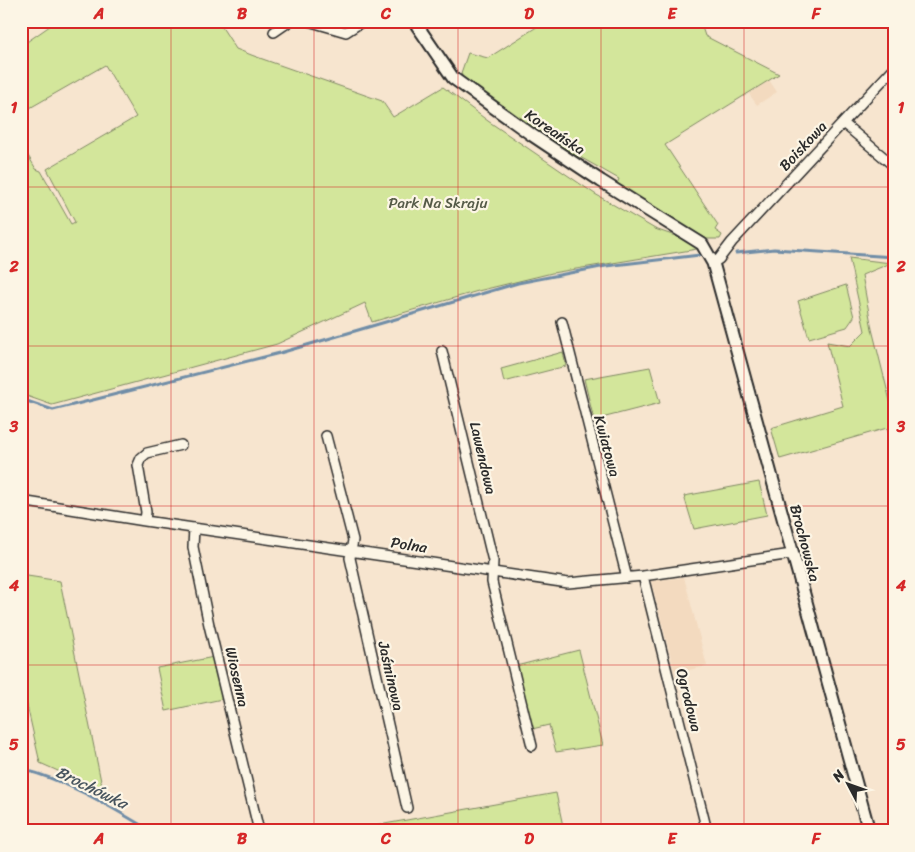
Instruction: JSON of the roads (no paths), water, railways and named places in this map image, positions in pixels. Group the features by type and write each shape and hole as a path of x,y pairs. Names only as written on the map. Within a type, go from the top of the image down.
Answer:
{"street":[{"path":"274,32 290,21"},
{"path":"308,21 346,32 363,21"},
{"name":"Koreańska","path":"414,21 453,78 532,135 601,181 702,244"},
{"name":"Boiskowa","path":"713,263 719,259 732,242 894,68"},
{"path":"843,123 894,166"},
{"name":"Brochowska","path":"702,244 713,263 869,831"},
{"name":"Kwiatowa","path":"562,322 626,578"},
{"name":"Lawendowa","path":"442,351 493,561 492,582 532,746"},
{"name":"Jaśminowa","path":"326,436 353,540 350,558 407,808"},
{"path":"145,521 146,512 138,466 141,458 147,453 181,445"},
{"name":"Polna","path":"21,501 568,583 643,576 792,554"},
{"name":"Wiosenna","path":"194,528 193,546 209,625 259,831"},
{"name":"Ogrodowa","path":"643,576 707,831"}],"waterway":[{"path":"736,253 774,249 894,257"},
{"path":"21,399 53,410 280,353 518,283 606,266 700,255"},
{"name":"Brochówka","path":"21,769 72,787 151,831"}],"park label":[{"name":"Park Na Skraju","path":"438,203"}]}
